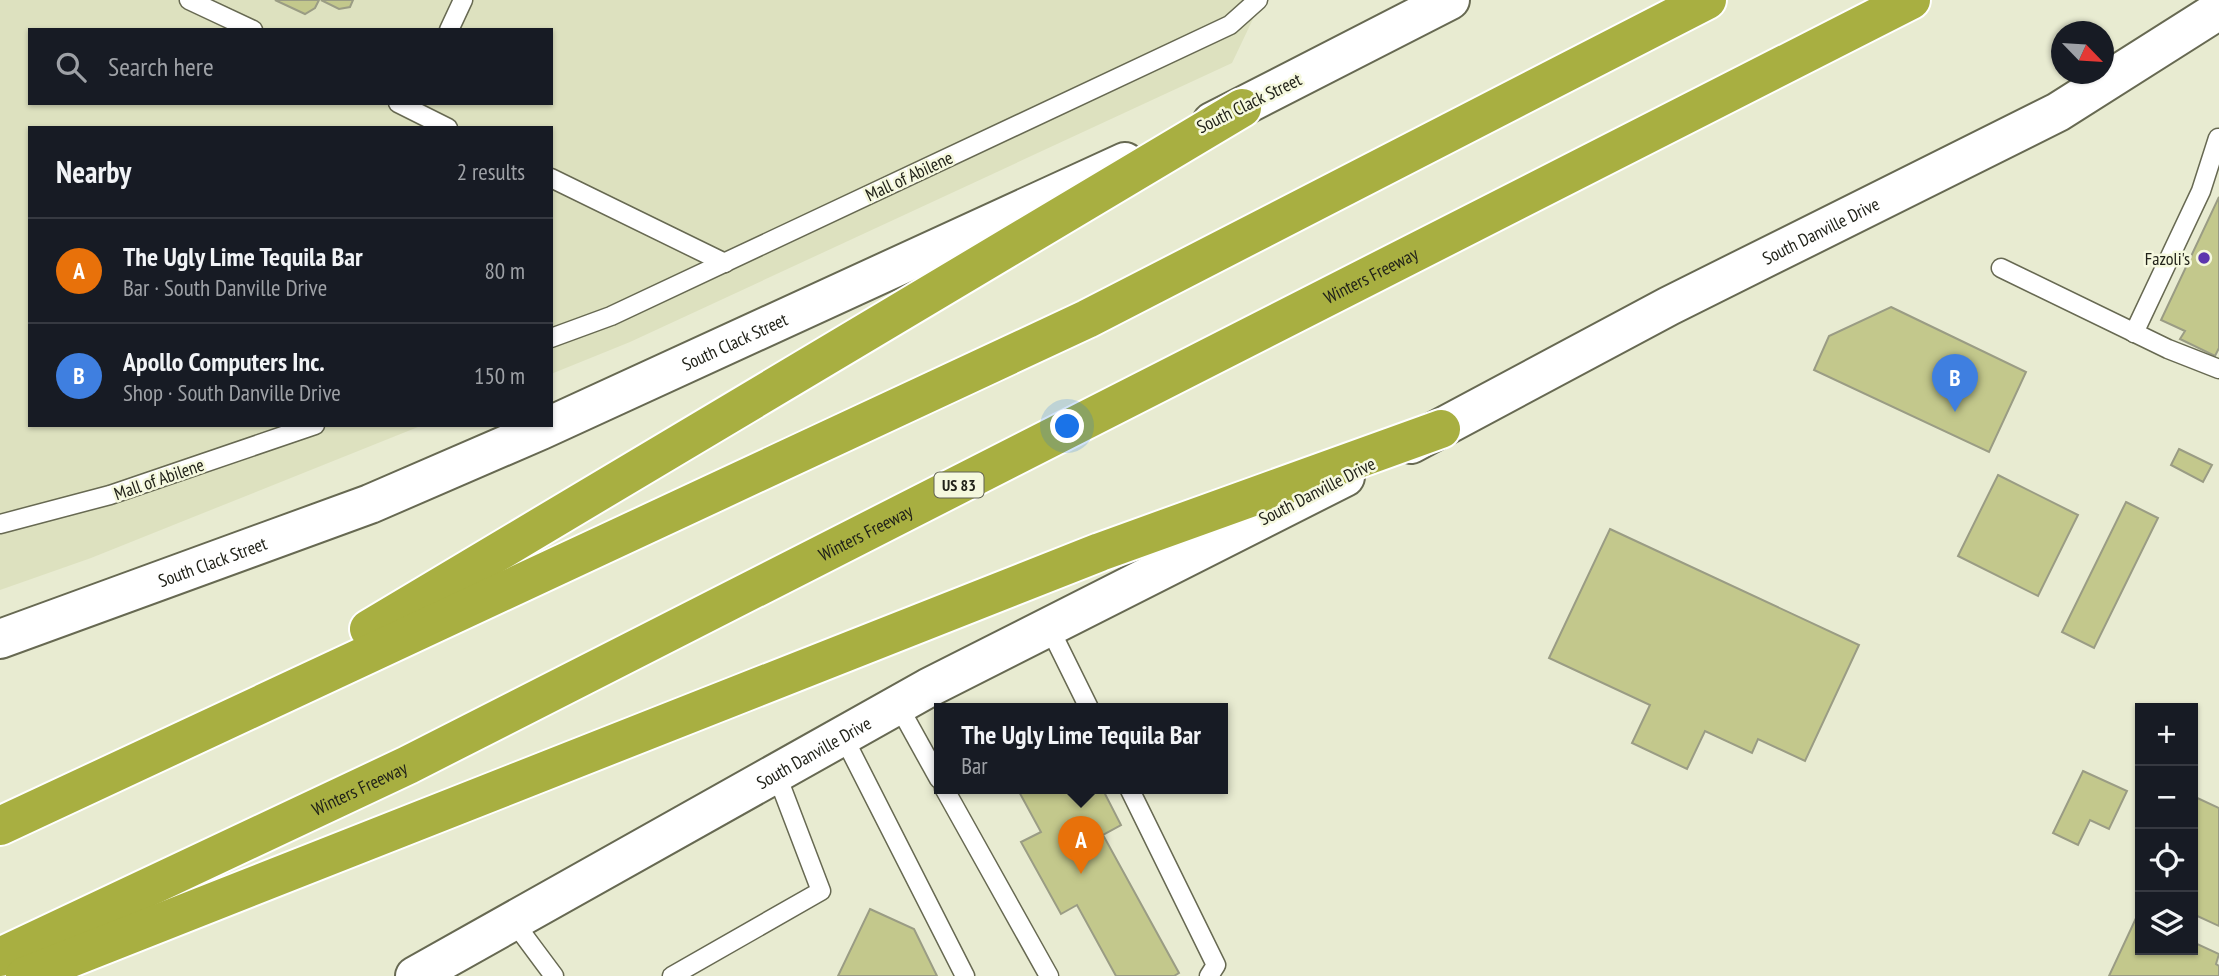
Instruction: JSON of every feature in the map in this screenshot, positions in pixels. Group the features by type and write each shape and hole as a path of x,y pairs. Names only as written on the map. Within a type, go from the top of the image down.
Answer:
{"highway":[{"path":"0,826 1087,319 1707,0"},
{"name":"Winters Freeway","path":"0,957 408,765 1911,0"},
{"path":"188,737 1242,108"},
{"path":"25,976 1100,552 1441,429"}],"main road":[{"name":"South Clack Street","path":"553,424 1242,108 1450,0"},
{"name":"South Danville Drive","path":"435,971 513,921 898,705 1441,429 1669,306 2058,112 2219,10"},
{"name":"South Clack Street","path":"0,639 370,504 548,427"}],"lane":[{"path":"189,0 249,28"},
{"path":"450,28 463,0"},
{"name":"Mall of Abilene","path":"553,337 611,316 1230,25 1258,0"},
{"path":"409,106 445,126"},
{"path":"2134,333 2201,191 2218,138"},
{"path":"553,179 725,263"},
{"path":"2000,268 2134,333 2219,369"},
{"name":"Mall of Abilene","path":"0,524 110,495 309,427"},
{"path":"1049,627 1087,703"},
{"path":"898,705 934,770"},
{"path":"842,736 965,976"},
{"path":"672,976 821,891 776,774"},
{"path":"947,794 1049,976"},
{"path":"1132,794 1216,965 1209,976"},
{"path":"513,921 554,976"}],"shaded area":[{"path":"0,0 1262,0 1232,63 630,342 553,373 553,126 28,126 28,427 418,427 91,558 0,590"}],"building":[{"path":"275,0 319,0 315,8 305,14"},
{"path":"321,0 353,0 350,7 339,9"},
{"name":"Fazoli's","path":"2219,197 2219,348 2215,356 2180,339 2185,331 2161,320"},
{"path":"1891,307 2026,372 1989,452 1814,370 1829,336"},
{"path":"2179,449 2212,465 2203,482 2171,465"},
{"path":"1998,475 2078,515 2038,596 1958,556"},
{"path":"2126,502 2158,518 2094,648 2062,632"},
{"path":"1610,529 1859,645 1805,761 1758,739 1752,753 1705,731 1687,769 1632,743 1650,705 1549,658"},
{"path":"2083,771 2127,791 2109,829 2090,820 2078,845 2053,833"},
{"path":"1020,794 1105,794 1121,825 1103,835 1179,973 1174,976 1116,976 1077,905 1061,914 1021,842 1041,832"},
{"path":"2198,798 2219,808 2219,926 2198,916"},
{"path":"870,909 914,929 937,976 838,976"},
{"path":"2135,920 2135,955 2198,955 2198,944 2219,954 2216,964 2219,966 2219,976 2109,976"}],"place":[{"name":"Fazoli's","path":"2204,258"},
{"name":"Apollo Computers Inc.","path":"1955,412"},
{"name":"The Ugly Lime Tequila Bar","path":"1081,874"}]}
